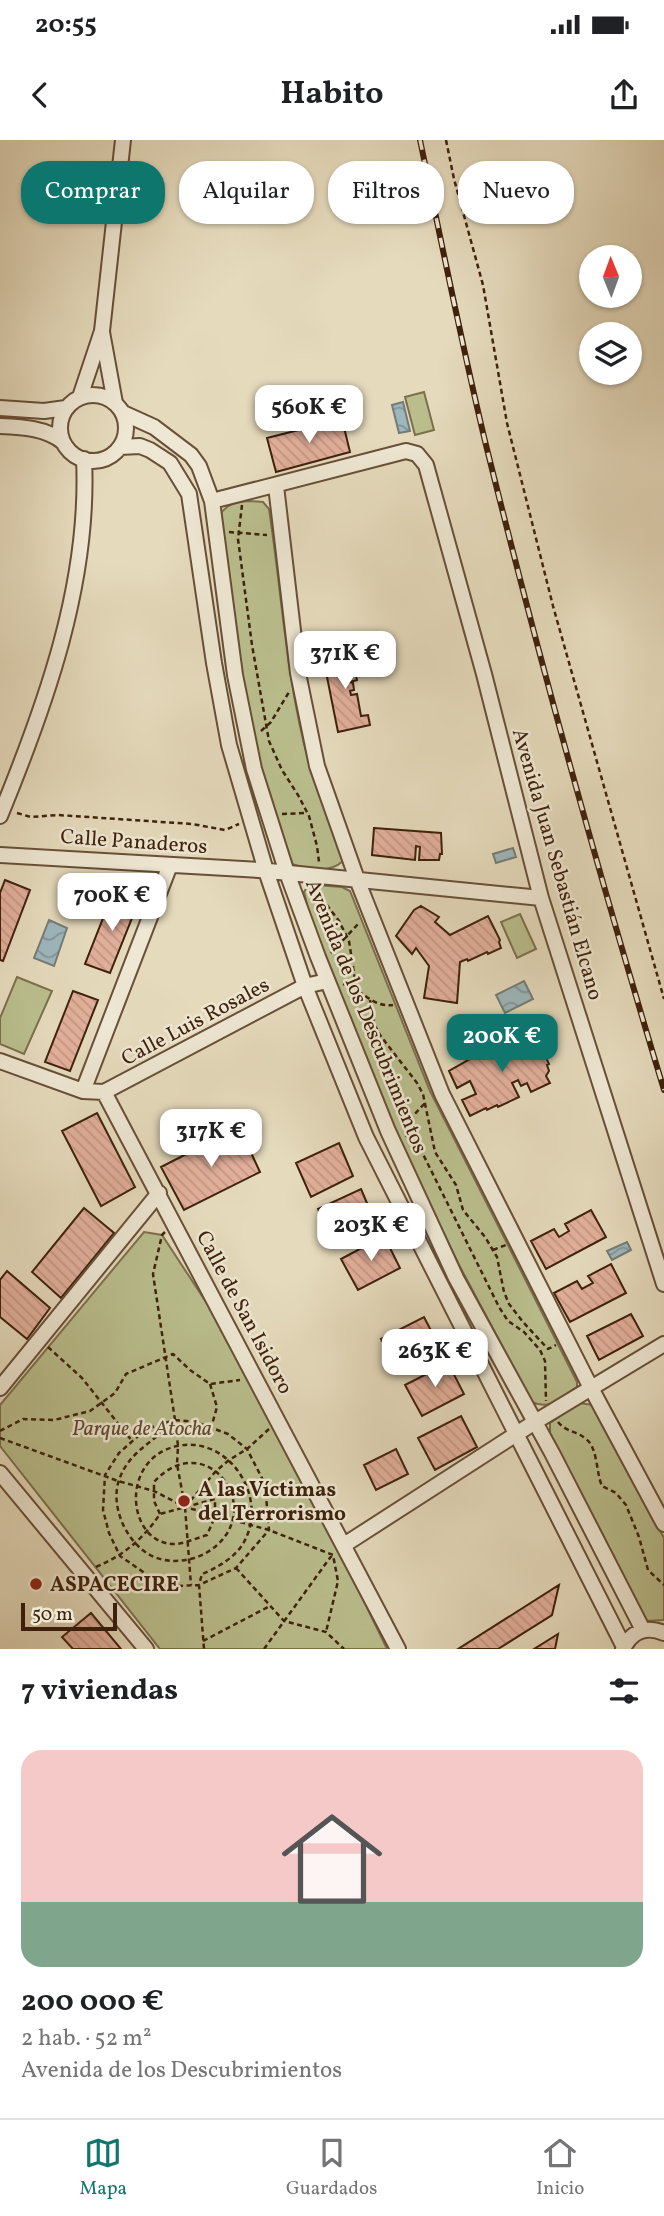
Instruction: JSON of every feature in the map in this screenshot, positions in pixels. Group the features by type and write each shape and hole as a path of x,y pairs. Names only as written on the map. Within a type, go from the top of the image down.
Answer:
{"street":[{"path":"80,397 102,331 123,140"},
{"path":"0,426 53,434 68,450 91,460 106,458 120,447 126,429 102,331"},
{"path":"63,442 60,423 66,408 80,397 98,395 119,408"},
{"path":"0,408 44,411 66,408"},
{"name":"Avenida de los Descubrimientos","path":"119,408 155,427 191,455 199,466 212,501 235,675 254,769 287,873 328,984 393,1143 456,1278 535,1422 643,1630"},
{"name":"Avenida de los Descubrimientos","path":"120,447 140,446 170,463 189,494 227,734 250,820 305,986 366,1137 518,1433 624,1648"},
{"name":"Avenida Juan Sebastián Elcano","path":"276,486 406,451 417,454 426,465 541,898 664,1284"},
{"path":"2,812 58,653 83,533 91,460"},
{"path":"212,501 276,486"},
{"name":"Avenida de los Descubrimientos","path":"276,486 301,689 317,766 358,882 442,1094 591,1388 664,1524"},
{"name":"Calle Panaderos","path":"0,855 266,871 541,898"},
{"path":"83,1091 170,865"},
{"name":"Calle Luis Rosales","path":"104,1092 305,986 328,984"},
{"path":"0,1061 83,1091 104,1092"},
{"name":"Calle de San Isidoro","path":"104,1092 278,1420 338,1550 398,1649"},
{"path":"0,1388 159,1193"},
{"path":"338,1550 535,1422 664,1344"},
{"path":"0,1473 146,1649"},
{"path":"624,1648 628,1639 643,1630 652,1629 664,1633"}],"path":[{"path":"446,140 483,285 507,423 546,580 664,999"},
{"path":"241,495 242,512 237,533 252,645 269,741 307,813 317,846 320,895 339,921 349,942 361,1018 409,1126 499,1307 508,1321 524,1332 540,1350 545,1361 545,1398 552,1412 565,1429 588,1440 602,1486 616,1493 626,1505 648,1570 664,1585"},
{"path":"215,531 282,536"},
{"path":"247,733 263,731 290,691 301,689"},
{"path":"2,812 31,817 58,815 192,824 225,830 250,820"},
{"path":"269,815 307,813"},
{"path":"328,984 345,984 382,1006 406,1002"},
{"path":"370,1000 374,1024 380,1035 417,1083 426,1102 435,1152 456,1185 463,1210 485,1237 497,1258 500,1279 509,1304 548,1349 567,1341"},
{"path":"393,1143 406,1137 412,1117 426,1102 442,1094"},
{"path":"174,1223 162,1235 153,1273 175,1420 177,1464 185,1507 191,1585"},
{"path":"47,1345 82,1378 132,1441"},
{"path":"0,1431 23,1419 54,1420 90,1412 115,1393 126,1374 173,1354 210,1384 217,1407 211,1428"},
{"path":"210,1384 256,1378"},
{"path":"160,1514 154,1502 154,1482 166,1469 177,1464 196,1464 211,1467 216,1471 231,1489 234,1510 228,1531 216,1546 197,1558 176,1561 150,1555 135,1541 121,1521 117,1502 118,1481 140,1447 160,1435 175,1420"},
{"path":"175,1420 196,1422 211,1428 228,1434 247,1449 265,1484 269,1530 236,1568 199,1585 176,1586 149,1576 120,1556 109,1533 103,1510 105,1475 119,1453 146,1429 175,1420"},
{"path":"185,1507 216,1471 247,1449 278,1420"},
{"path":"0,1438 118,1481 154,1491 185,1507 215,1517 338,1550"},
{"path":"83,1572 120,1556 149,1530 160,1514 215,1499 215,1517 207,1535 174,1544 156,1539 149,1530 136,1511 136,1486 145,1467 155,1455 178,1446 211,1448 229,1460 243,1477 252,1501 244,1543 217,1568 202,1574 199,1585 204,1649"},
{"path":"264,1649 338,1550"},
{"path":"326,1632 338,1581 338,1550"},
{"path":"236,1568 284,1621 326,1632 344,1649"},
{"path":"203,1641 270,1606"}],"green space":[{"path":"424,392 434,430 415,435 405,397"},
{"path":"263,502 269,509 301,732 312,775 342,854 343,861 332,868 312,869 292,864 262,775 246,699 219,516 232,504"},
{"path":"308,886 342,887 350,891 430,1091 577,1382 577,1387 556,1402 545,1405 532,1402 458,1263 395,1131 310,917 304,892"},
{"path":"520,914 536,949 517,958 501,922"},
{"path":"17,977 52,991 24,1054 0,1044 0,1018"},
{"name":"Parque de Atocha","path":"144,1232 162,1235 256,1378 387,1649 160,1649 0,1446 0,1405"},
{"path":"579,1403 593,1405 664,1538 664,1620 647,1621 643,1616 550,1436 550,1423"}],"water":[{"path":"403,402 410,431 399,433 392,405"},
{"path":"513,848 516,857 496,863 493,854"},
{"path":"49,920 67,928 54,966 34,958"},
{"path":"524,981 533,999 505,1013 496,995"},
{"path":"627,1242 631,1250 612,1260 607,1251"}],"building":[{"path":"342,419 350,452 276,472 267,438"},
{"path":"358,651 360,663 353,664 357,680 350,682 353,683 354,690 350,691 351,695 357,694 361,716 368,715 370,725 338,732 323,657"},
{"path":"374,828 441,833 442,854 439,860 419,860 420,847 416,846 415,860 372,855"},
{"path":"5,880 30,890 3,961 0,960 0,893"},
{"path":"113,893 138,903 110,973 85,964"},
{"path":"421,906 439,917 435,922 450,935 488,916 500,940 501,948 460,962 457,1003 424,998 429,966 416,948 412,954 396,936 414,910"},
{"path":"73,991 98,1000 70,1071 45,1062"},
{"path":"526,1031 529,1039 540,1045 549,1064 546,1076 550,1083 531,1092 527,1083 521,1086 518,1080 512,1083 519,1097 470,1116 462,1100 476,1094 470,1081 457,1088 449,1071 495,1045 502,1060 508,1058 505,1052 511,1049 507,1040"},
{"path":"97,1113 135,1187 101,1206 62,1131"},
{"path":"239,1127 260,1172 184,1210 161,1167"},
{"path":"339,1143 353,1176 311,1197 296,1163"},
{"path":"361,1189 375,1222 333,1243 318,1209"},
{"path":"84,1208 114,1233 61,1298 32,1272"},
{"path":"591,1210 606,1237 546,1269 531,1241 554,1229 559,1237 569,1231 565,1224"},
{"path":"384,1236 400,1268 358,1290 341,1259"},
{"path":"611,1264 626,1293 570,1322 554,1293 577,1281 582,1289 593,1283 588,1276"},
{"path":"7,1271 50,1308 27,1339 0,1317 0,1280"},
{"path":"631,1314 643,1336 599,1360 587,1336"},
{"path":"424,1317 440,1348 398,1370 381,1339"},
{"path":"448,1363 464,1394 422,1416 405,1385"},
{"path":"461,1416 477,1447 435,1470 418,1438"},
{"path":"396,1449 408,1474 376,1490 364,1465"},
{"path":"559,1585 552,1615 498,1649 458,1649"},
{"path":"91,1613 121,1649 73,1649 62,1637"},
{"path":"558,1634 555,1649 534,1649"}],"railway":[{"path":"420,140 468,366 506,523 570,767 664,1090"}],"place":[{"name":"A las Víctimas del Terrorismo","path":"184,1501"},
{"name":"ASPACECIRE","path":"36,1584"}]}
